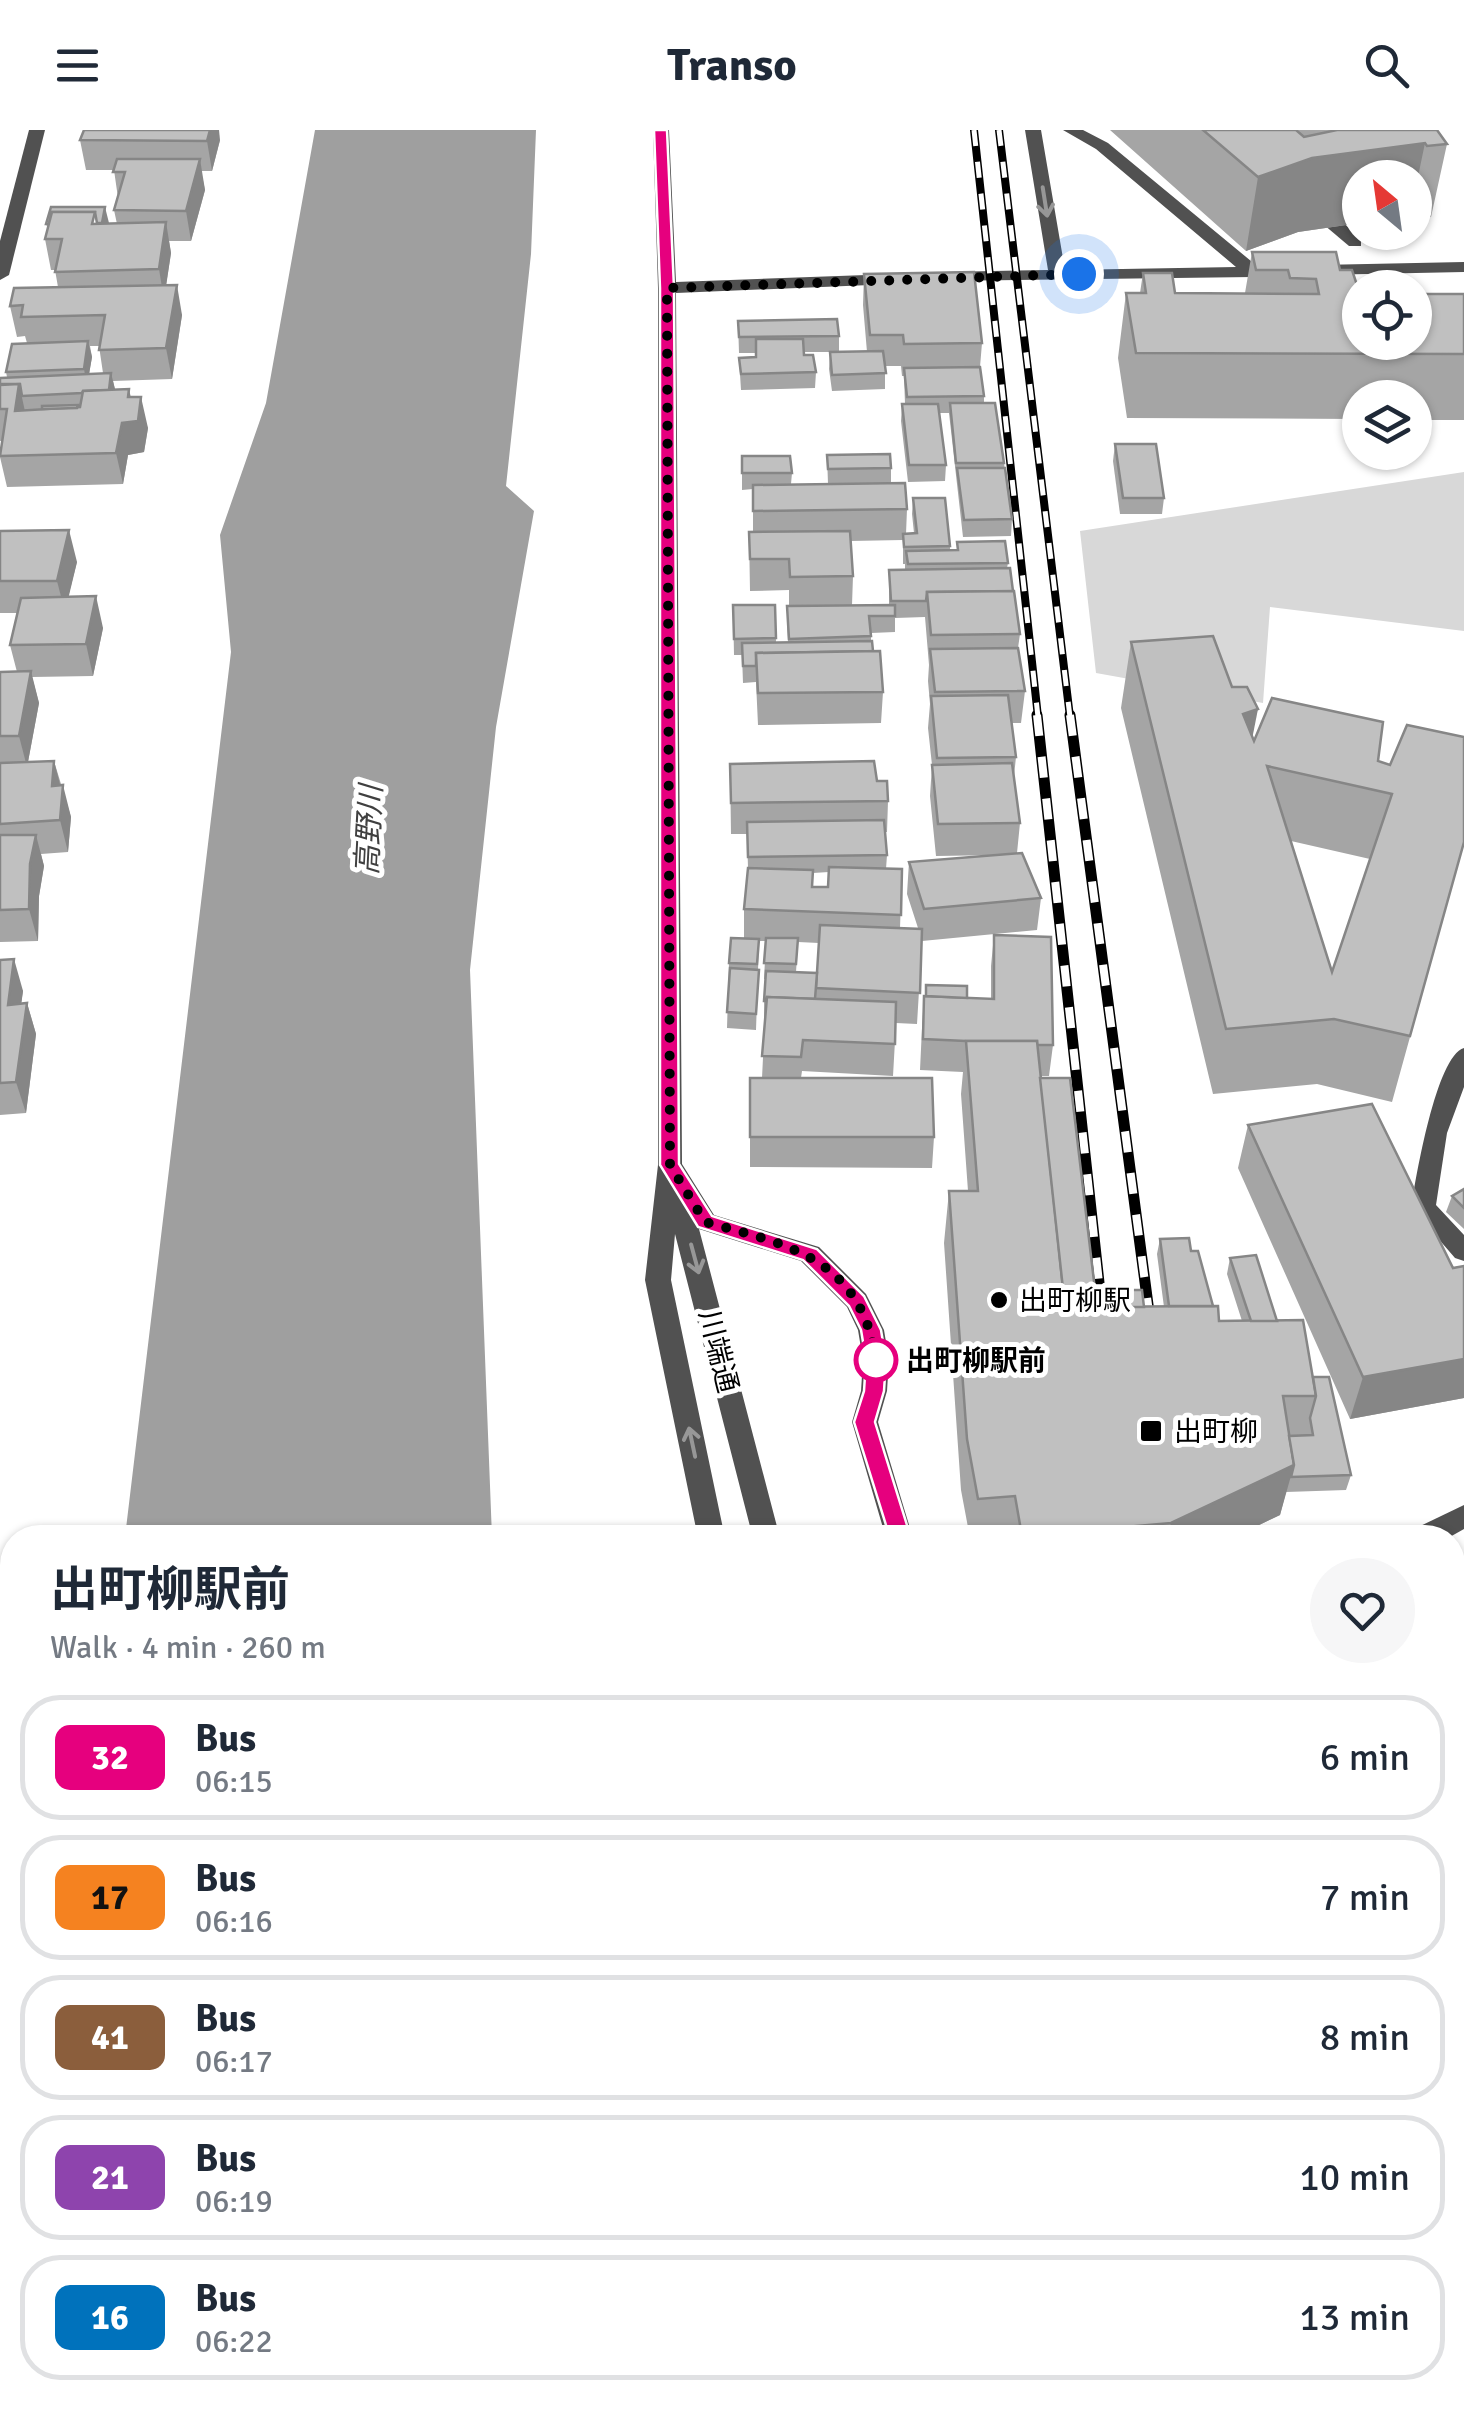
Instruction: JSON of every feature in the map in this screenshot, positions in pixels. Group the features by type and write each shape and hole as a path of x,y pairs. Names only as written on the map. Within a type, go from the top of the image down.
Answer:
{"street":[{"path":"0,276 37,130"},
{"name":"川端通","path":"660,130 667,288 670,1165 658,1280 709,1525"},
{"path":"1033,130 1057,274"},
{"path":"1071,130 1102,146 1253,272"},
{"path":"1296,192 1342,231"},
{"path":"931,278 1464,267"},
{"path":"667,288 912,278"},
{"path":"1464,1056 1434,1134 1423,1206 1464,1251"},
{"path":"670,1165 705,1222 810,1254 857,1301 871,1330 876,1360 874,1391 864,1422 896,1525"},
{"name":"川端通","path":"670,1165 764,1525"}],"shaded area":[{"path":"1464,472 1464,631 1270,607 1263,703 1096,673 1080,531"}],"water":[{"name":"高野川","path":"315,130 536,130 531,254 506,486 534,511 496,727 470,970 492,1525 126,1525 231,652 220,535 266,403"}],"building":[{"path":"84,130 210,130 207,141 80,140"},
{"path":"1203,130 1296,130 1304,137 1337,130 1437,130 1447,144 1425,143 1312,158 1258,177"},
{"path":"117,159 200,159 186,211 114,210 125,172 113,172"},
{"path":"51,207 105,207 102,223 97,223 95,212 52,212 46,224"},
{"path":"52,212 95,212 92,224 166,222 159,269 55,272 62,239 45,239"},
{"path":"1252,252 1336,252 1342,270 1342,354 1136,353 1126,293 1146,293 1143,273 1172,273 1175,293 1319,294 1316,279 1290,278 1288,270 1256,270"},
{"path":"974,272 982,343 904,344 903,335 870,335 864,274"},
{"path":"177,285 166,348 99,350 105,315 21,317 23,305 10,306 14,288"},
{"path":"1432,294 1464,294 1464,354 1432,354"},
{"path":"837,319 839,336 739,337 738,321"},
{"path":"756,339 803,339 804,355 813,355 816,372 741,374 739,358 756,357"},
{"path":"88,341 84,369 6,372 12,344"},
{"path":"883,351 886,373 832,375 830,352"},
{"path":"980,367 984,396 907,397 904,368"},
{"path":"111,373 109,390 82,393 22,396 20,384 0,384 0,378"},
{"path":"19,384 15,411 80,407 83,391 129,389 128,397 141,397 138,421 122,423 116,453 0,456 7,409 0,409 0,385"},
{"path":"950,403 995,403 1004,463 956,463"},
{"path":"902,404 938,404 946,465 909,465"},
{"path":"78,405 77,408 42,409 42,406"},
{"path":"1115,444 1156,444 1164,498 1123,498"},
{"path":"890,454 891,468 828,469 827,455"},
{"path":"742,456 790,456 792,473 742,473"},
{"path":"957,468 1005,468 1012,519 964,520"},
{"path":"905,483 907,509 753,511 753,485"},
{"path":"913,498 945,498 950,546 904,547 903,534 917,533"},
{"path":"69,530 57,581 0,581 0,531"},
{"path":"850,531 853,576 790,577 789,559 750,559 749,532"},
{"path":"1005,541 1008,563 908,564 906,551 958,550 957,542"},
{"path":"1010,568 1013,591 927,592 926,601 891,601 889,570"},
{"path":"1014,591 1020,634 931,635 927,592"},
{"path":"96,596 86,644 10,645 21,598"},
{"path":"733,605 775,605 776,638 734,639"},
{"path":"895,605 895,616 869,616 871,636 789,639 787,606"},
{"path":"1213,636 1232,687 1247,687 1258,709 1243,714 1254,741 1272,698 1383,722 1378,761 1390,765 1407,725 1464,737 1464,842 1410,1036 1334,1019 1226,1029 1131,642","holes":["1267,766 1392,794 1332,972"]},
{"path":"872,641 873,651 756,653 756,666 743,666 742,643"},
{"path":"1018,648 1025,691 935,692 930,649"},
{"path":"880,651 883,692 758,693 756,653"},
{"path":"31,671 19,736 0,736 0,672"},
{"path":"1008,695 1016,757 937,758 931,696"},
{"path":"54,761 52,786 63,785 60,820 0,824 0,763"},
{"path":"874,761 877,781 887,781 888,801 731,803 730,764"},
{"path":"1012,763 1020,823 938,824 932,765"},
{"path":"884,820 887,855 748,857 747,822"},
{"path":"0,835 36,835 30,864 29,909 0,910"},
{"path":"1022,853 1041,898 924,909 909,862"},
{"path":"829,867 902,869 901,915 744,909 748,868 813,870 812,887 828,887"},
{"path":"820,925 922,929 920,993 816,988"},
{"path":"994,935 1051,937 1053,1045 1037,1045 1037,1041 923,1039 924,996 994,999"},
{"path":"731,938 759,939 757,964 729,963"},
{"path":"766,938 798,938 796,964 764,963"},
{"path":"14,959 8,1005 27,1003 16,1082 0,1083 0,960"},
{"path":"730,968 759,970 756,1014 727,1012"},
{"path":"766,971 817,973 815,999 767,997 764,1001"},
{"path":"926,985 967,986 967,998 926,996"},
{"path":"767,997 896,1002 895,1044 803,1040 801,1057 762,1056"},
{"name":"出町柳駅","path":"966,1041 1037,1041 1065,1307 1218,1306 1219,1321 1303,1320 1316,1396 1283,1396 1294,1465 1171,1523 1020,1525 1015,1496 978,1499 967,1439 949,1191 978,1191"},
{"path":"750,1078 932,1078 934,1137 750,1137"},
{"path":"1040,1078 1070,1078 1095,1290 1142,1290 1144,1307 1065,1307"},
{"path":"1372,1104 1453,1268 1464,1266 1464,1359 1363,1377 1248,1125"},
{"path":"1464,1189 1464,1208 1452,1196"},
{"path":"1189,1238 1191,1251 1198,1251 1213,1306 1169,1306 1160,1239"},
{"path":"1256,1255 1277,1321 1251,1321 1230,1258"},
{"path":"1313,1377 1329,1377 1351,1475 1291,1477 1294,1465 1289,1436 1313,1435"}],"railway":[{"path":"974,130 1038,717"},
{"path":"999,130 1070,717"},
{"path":"1037,715 1101,1301"},
{"path":"1070,715 1152,1335"}],"bus line":[{"name":"32","path":"661,130 667,288 670,1165 705,1222 810,1254 857,1301 871,1330 876,1360 874,1391 864,1422 896,1525"}],"place":[{"name":"出町柳駅","path":"999,1300"},
{"name":"出町柳駅前","path":"876,1360"},
{"name":"出町柳","path":"1151,1431"}],"route":[{"path":"876,1360 871,1330 857,1301 836,1276 810,1254 705,1222 670,1165 667,288 1079,274"}]}
